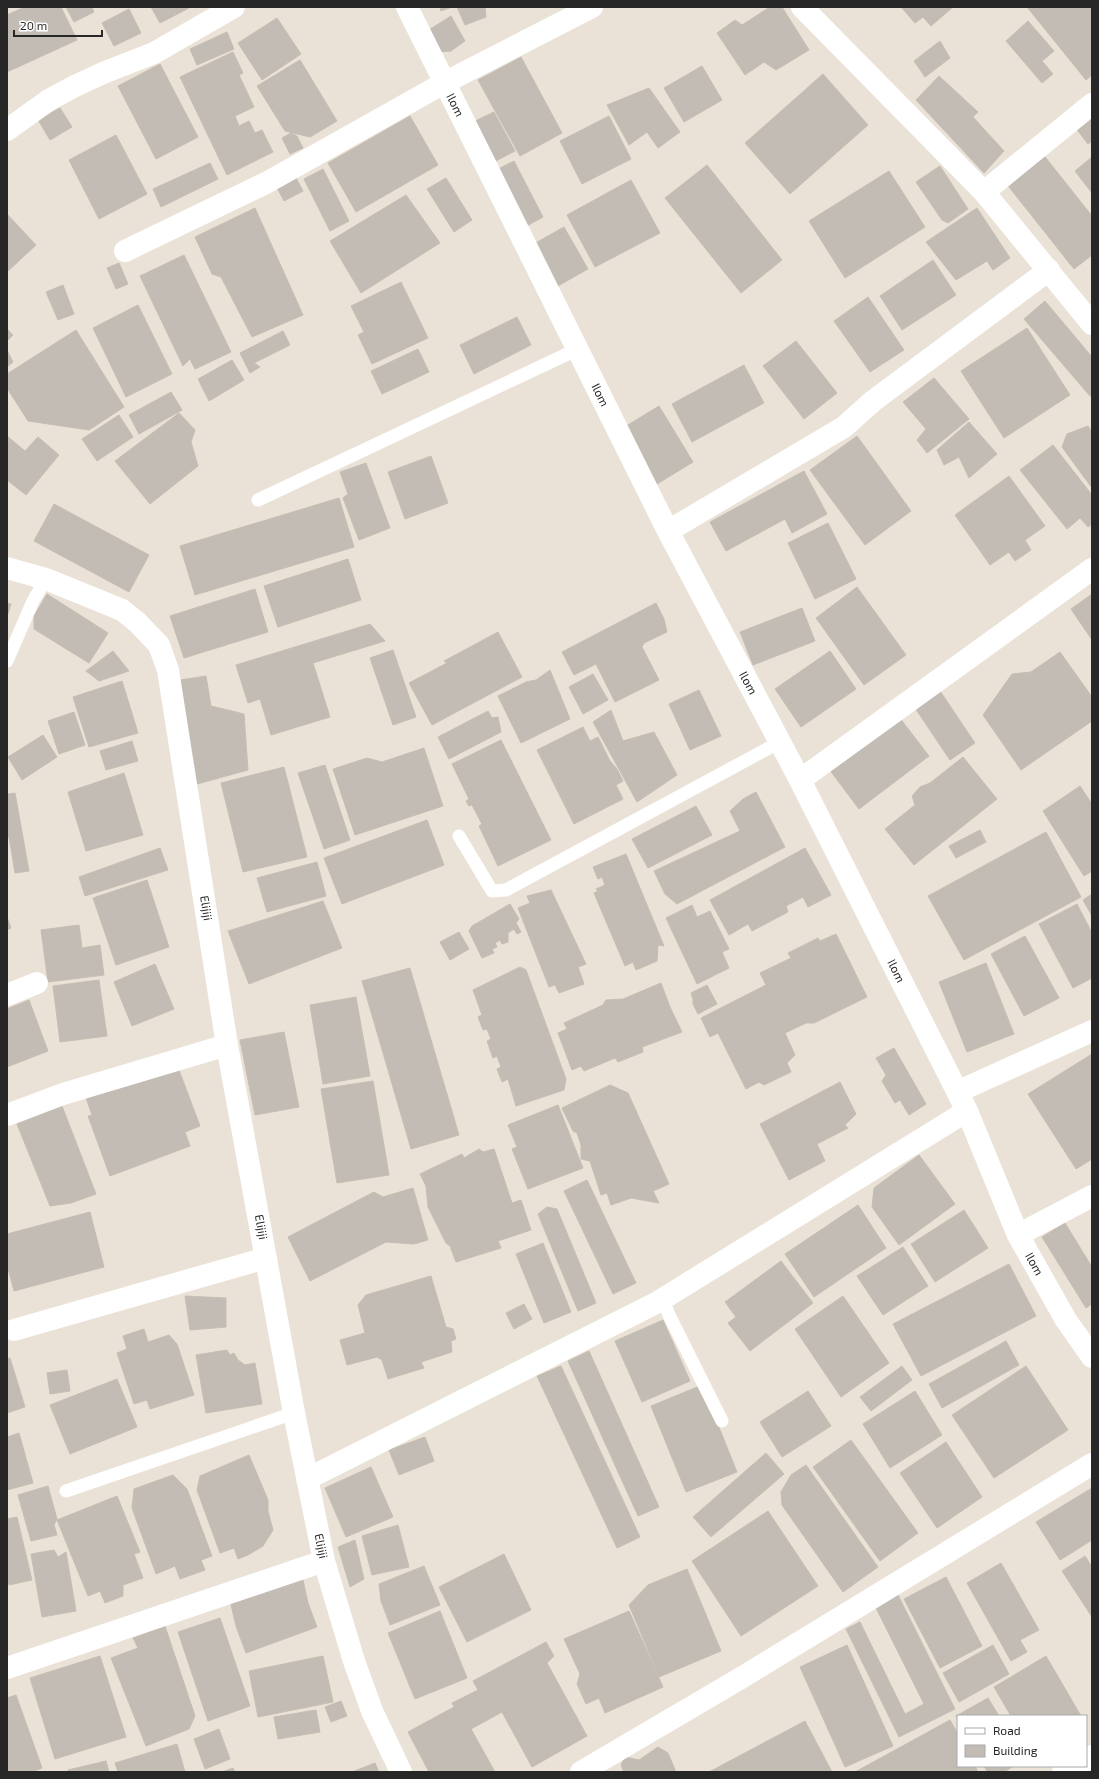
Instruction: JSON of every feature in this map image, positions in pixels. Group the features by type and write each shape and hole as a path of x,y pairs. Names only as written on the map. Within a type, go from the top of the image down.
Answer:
{"street":[{"path":"7,130 49,100 103,73 154,53 234,7"},
{"name":"Ilom","path":"407,7 668,531 800,780 967,1111 1018,1235 1063,1314 1092,1357"},
{"path":"125,251 266,183 444,83 592,7"},
{"path":"802,7 984,192 1092,324"},
{"path":"984,192 1092,104"},
{"path":"668,531 844,427 873,401 1049,270"},
{"name":"Elijiji","path":"7,568 46,579 122,610 137,622 159,645 168,670 227,1045 294,1413 324,1561 361,1682 372,1711 401,1772"},
{"path":"800,780 1092,569"},
{"path":"7,995 37,983"},
{"path":"957,1092 1092,1031"},
{"path":"7,1115 63,1094 227,1045"},
{"path":"307,1479 663,1299 967,1111"},
{"path":"1018,1235 1092,1196"},
{"path":"14,1330 266,1258"},
{"path":"581,1772 742,1678 1092,1464"},
{"path":"7,1668 324,1561"},
{"path":"1063,1772 1072,1767"}],"lane":[{"path":"258,500 578,349"},
{"path":"7,661 33,601 46,579"},
{"path":"459,836 492,891 506,890 780,742"},
{"path":"663,1299 722,1421"},
{"path":"66,1491 294,1413"}],"building":[{"path":"25,7 61,7 77,40 7,72 7,15"},
{"path":"66,7 92,7 94,12 74,22"},
{"path":"151,7 189,7 189,8 160,23"},
{"path":"440,7 452,7 441,11"},
{"path":"457,7 485,7 486,17 465,25"},
{"path":"770,7 782,7 809,50 776,70 764,62 745,75 717,33 735,20 742,25"},
{"path":"901,7 953,7 931,26 923,17 915,23"},
{"path":"1027,7 1091,7 1092,75 1086,80"},
{"path":"129,9 141,33 114,46 102,23"},
{"path":"451,16 465,41 451,51 437,52 427,31"},
{"path":"277,18 301,54 262,80 238,43"},
{"path":"1028,21 1054,51 1042,61 1053,74 1042,83 1006,41"},
{"path":"227,32 234,49 197,65 190,49"},
{"path":"940,41 950,58 925,77 914,61"},
{"path":"233,52 243,73 239,75 254,107 235,116 239,126 249,121 255,133 262,130 273,152 227,175 180,77"},
{"path":"521,57 562,133 520,156 478,80"},
{"path":"300,60 337,121 310,137 285,131 257,86"},
{"path":"160,64 198,137 156,159 118,86"},
{"path":"702,66 722,100 684,122 664,88"},
{"path":"823,74 868,125 790,194 745,143"},
{"path":"939,76 978,112 973,117 1004,151 984,173 916,100"},
{"path":"649,88 680,132 658,148 647,132 629,145 607,105"},
{"path":"60,108 72,127 50,140 38,120"},
{"path":"494,112 515,151 492,163 471,123"},
{"path":"1092,113 1092,141 1088,144 1075,127"},
{"path":"410,116 438,165 356,212 328,163"},
{"path":"609,116 631,159 582,184 560,141"},
{"path":"291,133 297,136 303,148 290,154 282,138"},
{"path":"116,135 147,194 99,219 69,160"},
{"path":"1042,153 1092,216 1092,255 1074,269 1005,182"},
{"path":"1092,157 1092,193 1075,171"},
{"path":"514,161 543,217 521,229 492,172"},
{"path":"210,163 218,179 161,207 153,189"},
{"path":"707,165 782,260 741,293 665,198"},
{"path":"940,166 968,209 948,223 942,220 916,182"},
{"path":"323,169 349,221 330,231 304,179"},
{"path":"889,171 925,227 845,278 809,221"},
{"path":"294,174 303,191 284,201 275,184"},
{"path":"446,178 472,220 454,232 427,189"},
{"path":"631,180 660,233 595,267 567,215"},
{"path":"406,195 440,243 361,293 330,241"},
{"path":"255,208 303,315 252,337 221,277 212,274 195,237"},
{"path":"977,208 1010,258 993,270 987,261 956,280 926,242"},
{"path":"7,214 36,245 7,272"},
{"path":"564,227 588,269 556,287 532,245"},
{"path":"184,255 231,352 195,369 190,359 183,366 140,276"},
{"path":"933,260 956,295 902,330 880,296"},
{"path":"119,263 128,284 116,289 107,268"},
{"path":"401,282 428,338 372,364 358,335 364,332 351,306"},
{"path":"63,285 74,314 58,320 46,292"},
{"path":"868,297 904,350 870,372 834,321"},
{"path":"1045,301 1092,357 1092,395 1090,396 1024,319"},
{"path":"138,305 172,374 126,397 93,328"},
{"path":"517,317 531,345 474,374 460,345"},
{"path":"1027,328 1070,395 1004,438 961,371"},
{"path":"7,329 13,335 7,341"},
{"path":"76,330 124,407 89,430 28,421 7,388 7,374"},
{"path":"283,331 290,345 254,363 260,367 250,373 240,353"},
{"path":"796,341 837,393 804,419 763,366"},
{"path":"418,349 429,372 382,394 371,371"},
{"path":"7,350 13,362 7,367"},
{"path":"232,360 244,380 209,401 198,379"},
{"path":"744,365 764,403 692,442 672,404"},
{"path":"934,378 969,419 927,453 917,440 926,429 903,402"},
{"path":"171,392 182,410 139,434 129,415"},
{"path":"659,406 693,462 657,484 623,428"},
{"path":"179,413 195,430 191,442 198,466 150,504 115,461"},
{"path":"119,415 133,437 97,461 82,439"},
{"path":"969,422 997,454 969,478 959,457 944,465 937,450"},
{"path":"1088,426 1092,432 1092,488 1062,447 1067,434"},
{"path":"7,436 25,451 38,437 59,455 26,495 7,480"},
{"path":"857,436 911,511 865,545 810,470"},
{"path":"1053,445 1092,495 1092,524 1088,527 1080,518 1067,529 1020,470"},
{"path":"431,456 448,503 405,519 388,472"},
{"path":"366,463 390,528 359,540 343,498 348,494 340,472"},
{"path":"804,471 827,514 792,533 785,519 726,551 710,522"},
{"path":"1009,476 1045,526 1025,540 1031,550 1015,561 1009,552 990,565 955,515"},
{"path":"339,498 354,547 195,595 180,546"},
{"path":"54,504 149,555 129,592 34,541"},
{"path":"828,523 856,579 815,599 788,543"},
{"path":"348,559 361,600 278,627 264,586"},
{"path":"857,587 906,655 864,685 816,618"},
{"path":"255,589 268,632 184,658 170,616"},
{"path":"47,594 108,633 89,663 34,629 34,616"},
{"path":"1092,594 1092,640 1071,609"},
{"path":"7,603 11,604 7,617"},
{"path":"656,603 664,619 667,632 644,643 642,647 659,680 615,702 596,664 574,675 562,652"},
{"path":"802,608 815,641 753,665 740,632"},
{"path":"370,624 385,641 313,663 330,717 271,735 260,699 248,703 236,665"},
{"path":"498,632 522,677 432,725 409,683 447,663 444,661"},
{"path":"393,650 416,717 393,725 370,658"},
{"path":"113,651 129,671 99,681 86,671"},
{"path":"830,651 856,689 801,727 775,689"},
{"path":"1060,652 1092,697 1092,721 1021,770 983,715 1012,674 1031,672"},
{"path":"550,670 570,719 521,743 498,696 526,682 536,680"},
{"path":"593,674 608,700 583,714 569,687"},
{"path":"206,676 211,706 244,714 248,770 190,786 174,681"},
{"path":"122,681 138,733 89,747 73,697"},
{"path":"699,690 721,736 690,750 669,704"},
{"path":"940,691 975,743 950,760 915,708"},
{"path":"611,710 623,741 654,732 677,775 637,802 593,722"},
{"path":"488,711 492,718 498,717 501,732 449,759 438,737"},
{"path":"74,712 85,745 59,754 48,721"},
{"path":"899,717 929,756 859,809 829,769"},
{"path":"583,727 590,741 598,737 610,761 617,769 623,781 616,785 623,799 574,824 537,750"},
{"path":"43,735 57,757 22,780 8,757"},
{"path":"501,740 551,840 498,866 479,826 482,824 472,805 469,806 466,801 469,799 452,764"},
{"path":"132,741 138,761 106,770 100,751"},
{"path":"424,748 443,806 355,835 333,769 367,758 382,762"},
{"path":"963,757 997,799 914,865 885,829 915,805 912,796 920,787 930,783"},
{"path":"325,765 350,840 324,849 298,773"},
{"path":"284,767 307,857 243,872 221,783"},
{"path":"124,773 143,835 86,851 68,792"},
{"path":"1080,786 1092,804 1092,871 1084,876 1043,811"},
{"path":"756,792 785,847 677,904 665,894 654,871 740,831 730,811 743,799"},
{"path":"15,793 29,871 15,873 9,837 7,837 7,794"},
{"path":"696,806 712,835 648,868 632,839"},
{"path":"427,820 444,865 342,904 324,858"},
{"path":"980,830 986,842 956,858 949,846"},
{"path":"1046,832 1081,897 964,960 928,896"},
{"path":"160,848 168,870 85,896 79,877"},
{"path":"805,848 831,895 808,907 803,897 786,906 788,912 752,931 748,924 729,935 710,900"},
{"path":"626,854 664,946 658,945 657,961 636,970 633,962 625,966 594,893 598,891 596,889 605,885 602,877 598,879 593,867"},
{"path":"317,862 326,896 267,912 257,878"},
{"path":"147,880 169,947 116,965 93,898"},
{"path":"551,890 586,964 578,967 584,984 559,993 555,985 549,987 518,908 530,903 527,896"},
{"path":"1092,894 1092,916 1083,900"},
{"path":"323,901 342,948 249,984 228,931"},
{"path":"510,904 519,919 516,923 521,932 517,934 514,929 508,933 508,942 502,944 500,940 495,943 497,947 492,949 494,953 482,958 469,931 472,926"},
{"path":"1077,904 1092,933 1092,978 1073,988 1039,924"},
{"path":"692,905 697,917 710,911 729,949 722,952 729,968 697,984 666,918"},
{"path":"7,917 11,928 7,930"},
{"path":"79,925 82,948 100,945 104,975 48,982 41,930"},
{"path":"459,932 469,949 450,960 440,942"},
{"path":"836,934 867,997 814,1023 806,1023 785,1033 795,1055 787,1063 791,1072 764,1085 759,1082 746,1089 718,1033 710,1037 701,1018 766,985 760,973 791,958 788,953 818,938 820,941"},
{"path":"1025,936 1059,998 1024,1016 991,954"},
{"path":"986,963 1014,1034 967,1052 939,982"},
{"path":"155,964 174,1009 132,1026 114,982"},
{"path":"520,967 526,970 566,1079 564,1090 516,1106 508,1079 502,1082 497,1069 501,1067 497,1056 493,1058 487,1041 491,1039 487,1029 483,1030 478,1017 482,1015 473,990"},
{"path":"410,968 459,1135 411,1149 362,981"},
{"path":"99,980 107,1036 60,1042 53,986"},
{"path":"661,983 682,1032 642,1047 643,1052 618,1062 615,1058 584,1071 581,1066 572,1070 558,1033 567,1029 564,1023 603,1005 606,1000 623,999"},
{"path":"707,985 717,1004 698,1014 693,1004 691,993"},
{"path":"356,997 370,1076 323,1084 310,1005"},
{"path":"29,1000 48,1051 7,1067 7,1009"},
{"path":"284,1032 299,1107 255,1115 240,1040"},
{"path":"894,1048 926,1104 909,1115 900,1100 895,1103 882,1081 886,1075 876,1058"},
{"path":"1092,1054 1092,1159 1076,1169 1028,1094"},
{"path":"176,1062 200,1126 185,1132 190,1146 110,1176 88,1116 92,1115 85,1095"},
{"path":"373,1081 389,1175 337,1183 321,1089"},
{"path":"840,1082 856,1114 845,1125 848,1128 817,1144 825,1161 789,1180 760,1124"},
{"path":"610,1085 628,1093 669,1184 653,1191 659,1203 631,1198 611,1205 607,1193 601,1195 590,1161 581,1159 581,1145 577,1133 573,1131 562,1108"},
{"path":"558,1105 583,1168 528,1189 512,1149 517,1147 508,1125"},
{"path":"62,1106 96,1194 71,1203 50,1206 17,1124"},
{"path":"479,1149 483,1152 494,1149 512,1203 521,1200 531,1230 498,1241 501,1248 456,1262 450,1246 446,1243 428,1207 426,1186 420,1174 462,1154 464,1158"},
{"path":"919,1155 955,1204 899,1245 872,1207 874,1188"},
{"path":"587,1180 636,1283 613,1294 564,1191"},
{"path":"413,1188 428,1240 414,1244 386,1242 310,1281 288,1237 374,1192 383,1197"},
{"path":"858,1205 886,1248 814,1297 785,1254"},
{"path":"547,1207 557,1209 596,1303 578,1311 538,1214"},
{"path":"964,1210 988,1248 935,1282 911,1244"},
{"path":"90,1212 104,1267 14,1291 7,1265 7,1234"},
{"path":"1065,1223 1092,1267 1092,1304 1086,1308 1042,1237"},
{"path":"543,1243 571,1312 544,1323 516,1254"},
{"path":"903,1247 928,1286 883,1315 857,1276"},
{"path":"781,1261 813,1303 750,1351 728,1323 736,1317 725,1302"},
{"path":"1009,1264 1036,1316 921,1376 893,1324"},
{"path":"431,1276 446,1327 453,1329 456,1339 451,1341 452,1352 421,1362 424,1368 388,1379 382,1360 377,1357 347,1365 340,1340 365,1333 358,1305 366,1295"},
{"path":"185,1296 226,1298 226,1327 190,1330"},
{"path":"843,1296 889,1363 841,1397 795,1329"},
{"path":"524,1304 532,1319 514,1329 506,1313"},
{"path":"663,1320 690,1381 642,1402 615,1341"},
{"path":"144,1329 148,1342 169,1335 177,1344 194,1395 150,1409 147,1400 134,1404 117,1353 127,1349 123,1336"},
{"path":"1006,1341 1019,1365 942,1408 929,1384"},
{"path":"227,1350 230,1355 234,1353 238,1360 245,1365 255,1363 262,1404 206,1413 196,1355"},
{"path":"589,1351 659,1507 638,1516 568,1361"},
{"path":"10,1358 25,1407 7,1413 7,1359"},
{"path":"561,1366 640,1537 617,1548 537,1376"},
{"path":"902,1366 912,1380 871,1411 860,1397"},
{"path":"1026,1366 1068,1430 994,1478 952,1415"},
{"path":"67,1370 70,1391 50,1394 47,1373"},
{"path":"117,1379 137,1427 70,1454 50,1405"},
{"path":"702,1385 737,1472 686,1492 651,1406"},
{"path":"808,1391 831,1426 782,1457 760,1422"},
{"path":"915,1391 942,1435 890,1468 863,1424"},
{"path":"19,1433 33,1483 7,1490 7,1437"},
{"path":"425,1437 434,1461 399,1475 389,1450"},
{"path":"851,1440 918,1533 880,1561 813,1467"},
{"path":"946,1442 982,1497 937,1528 900,1473"},
{"path":"766,1453 784,1474 711,1537 693,1517"},
{"path":"249,1455 268,1500 268,1511 273,1530 263,1546 238,1559 234,1548 220,1553 197,1490 200,1476"},
{"path":"806,1465 878,1567 843,1592 782,1505 781,1492 791,1475"},
{"path":"371,1467 393,1517 346,1537 325,1488"},
{"path":"173,1475 187,1489 212,1556 201,1560 205,1570 180,1579 175,1566 156,1574 132,1508 134,1489"},
{"path":"48,1486 57,1519 54,1525 57,1535 31,1541 18,1495"},
{"path":"1092,1488 1092,1540 1060,1560 1036,1522"},
{"path":"117,1496 140,1552 134,1554 143,1578 123,1585 123,1596 105,1603 100,1591 88,1596 57,1520"},
{"path":"768,1511 818,1586 741,1636 692,1561"},
{"path":"17,1517 32,1580 9,1585 7,1576 7,1519"},
{"path":"398,1525 409,1567 372,1575 362,1536"},
{"path":"355,1540 364,1579 350,1587 338,1547"},
{"path":"54,1550 58,1557 66,1552 76,1611 42,1617 31,1554"},
{"path":"504,1554 531,1610 467,1642 439,1587"},
{"path":"1085,1556 1092,1567 1092,1617 1062,1571"},
{"path":"1001,1563 1039,1630 1020,1640 1027,1652 1011,1661 967,1583"},
{"path":"424,1566 440,1605 390,1625 381,1601 379,1584"},
{"path":"687,1569 721,1651 659,1677 629,1605 648,1585"},
{"path":"946,1577 982,1646 940,1668 904,1599"},
{"path":"303,1580 308,1603 317,1627 246,1653 236,1626 229,1596"},
{"path":"897,1593 955,1709 899,1737 846,1629 860,1622 905,1714 924,1704 874,1604"},
{"path":"440,1611 467,1678 415,1699 388,1633"},
{"path":"629,1611 663,1687 605,1713 599,1698 586,1704 577,1684 580,1674 564,1639"},
{"path":"220,1618 250,1706 208,1721 178,1632"},
{"path":"165,1626 195,1716 189,1729 146,1746 111,1658 138,1648 133,1638"},
{"path":"546,1642 554,1656 547,1663 587,1736 532,1767 502,1712 471,1729 495,1772 429,1772 408,1732 454,1707 452,1703 478,1690 473,1681"},
{"path":"847,1645 893,1746 845,1767 800,1667"},
{"path":"993,1645 1009,1674 959,1702 943,1673"},
{"path":"100,1656 126,1737 55,1759 30,1678"},
{"path":"323,1656 333,1702 258,1717 249,1671"},
{"path":"1046,1656 1080,1715 1010,1715 994,1687"},
{"path":"16,1695 42,1768 32,1772 7,1772 7,1698"},
{"path":"988,1698 998,1715 958,1715"},
{"path":"341,1701 347,1716 331,1722 325,1707"},
{"path":"316,1710 320,1732 278,1739 274,1717"},
{"path":"950,1720 957,1732 957,1767 976,1767 978,1772 855,1772"},
{"path":"805,1721 832,1772 709,1772"},
{"path":"219,1729 230,1759 205,1769 194,1739"},
{"path":"177,1744 185,1772 118,1772 115,1763"},
{"path":"658,1747 668,1753 676,1772 624,1772 621,1765 625,1757 639,1760"},
{"path":"106,1761 109,1772 68,1772 68,1770"},
{"path":"375,1763 379,1772 352,1772"},
{"path":"985,1767 1012,1767 1004,1772 987,1771"},
{"path":"233,1768 235,1772 222,1772"}]}
